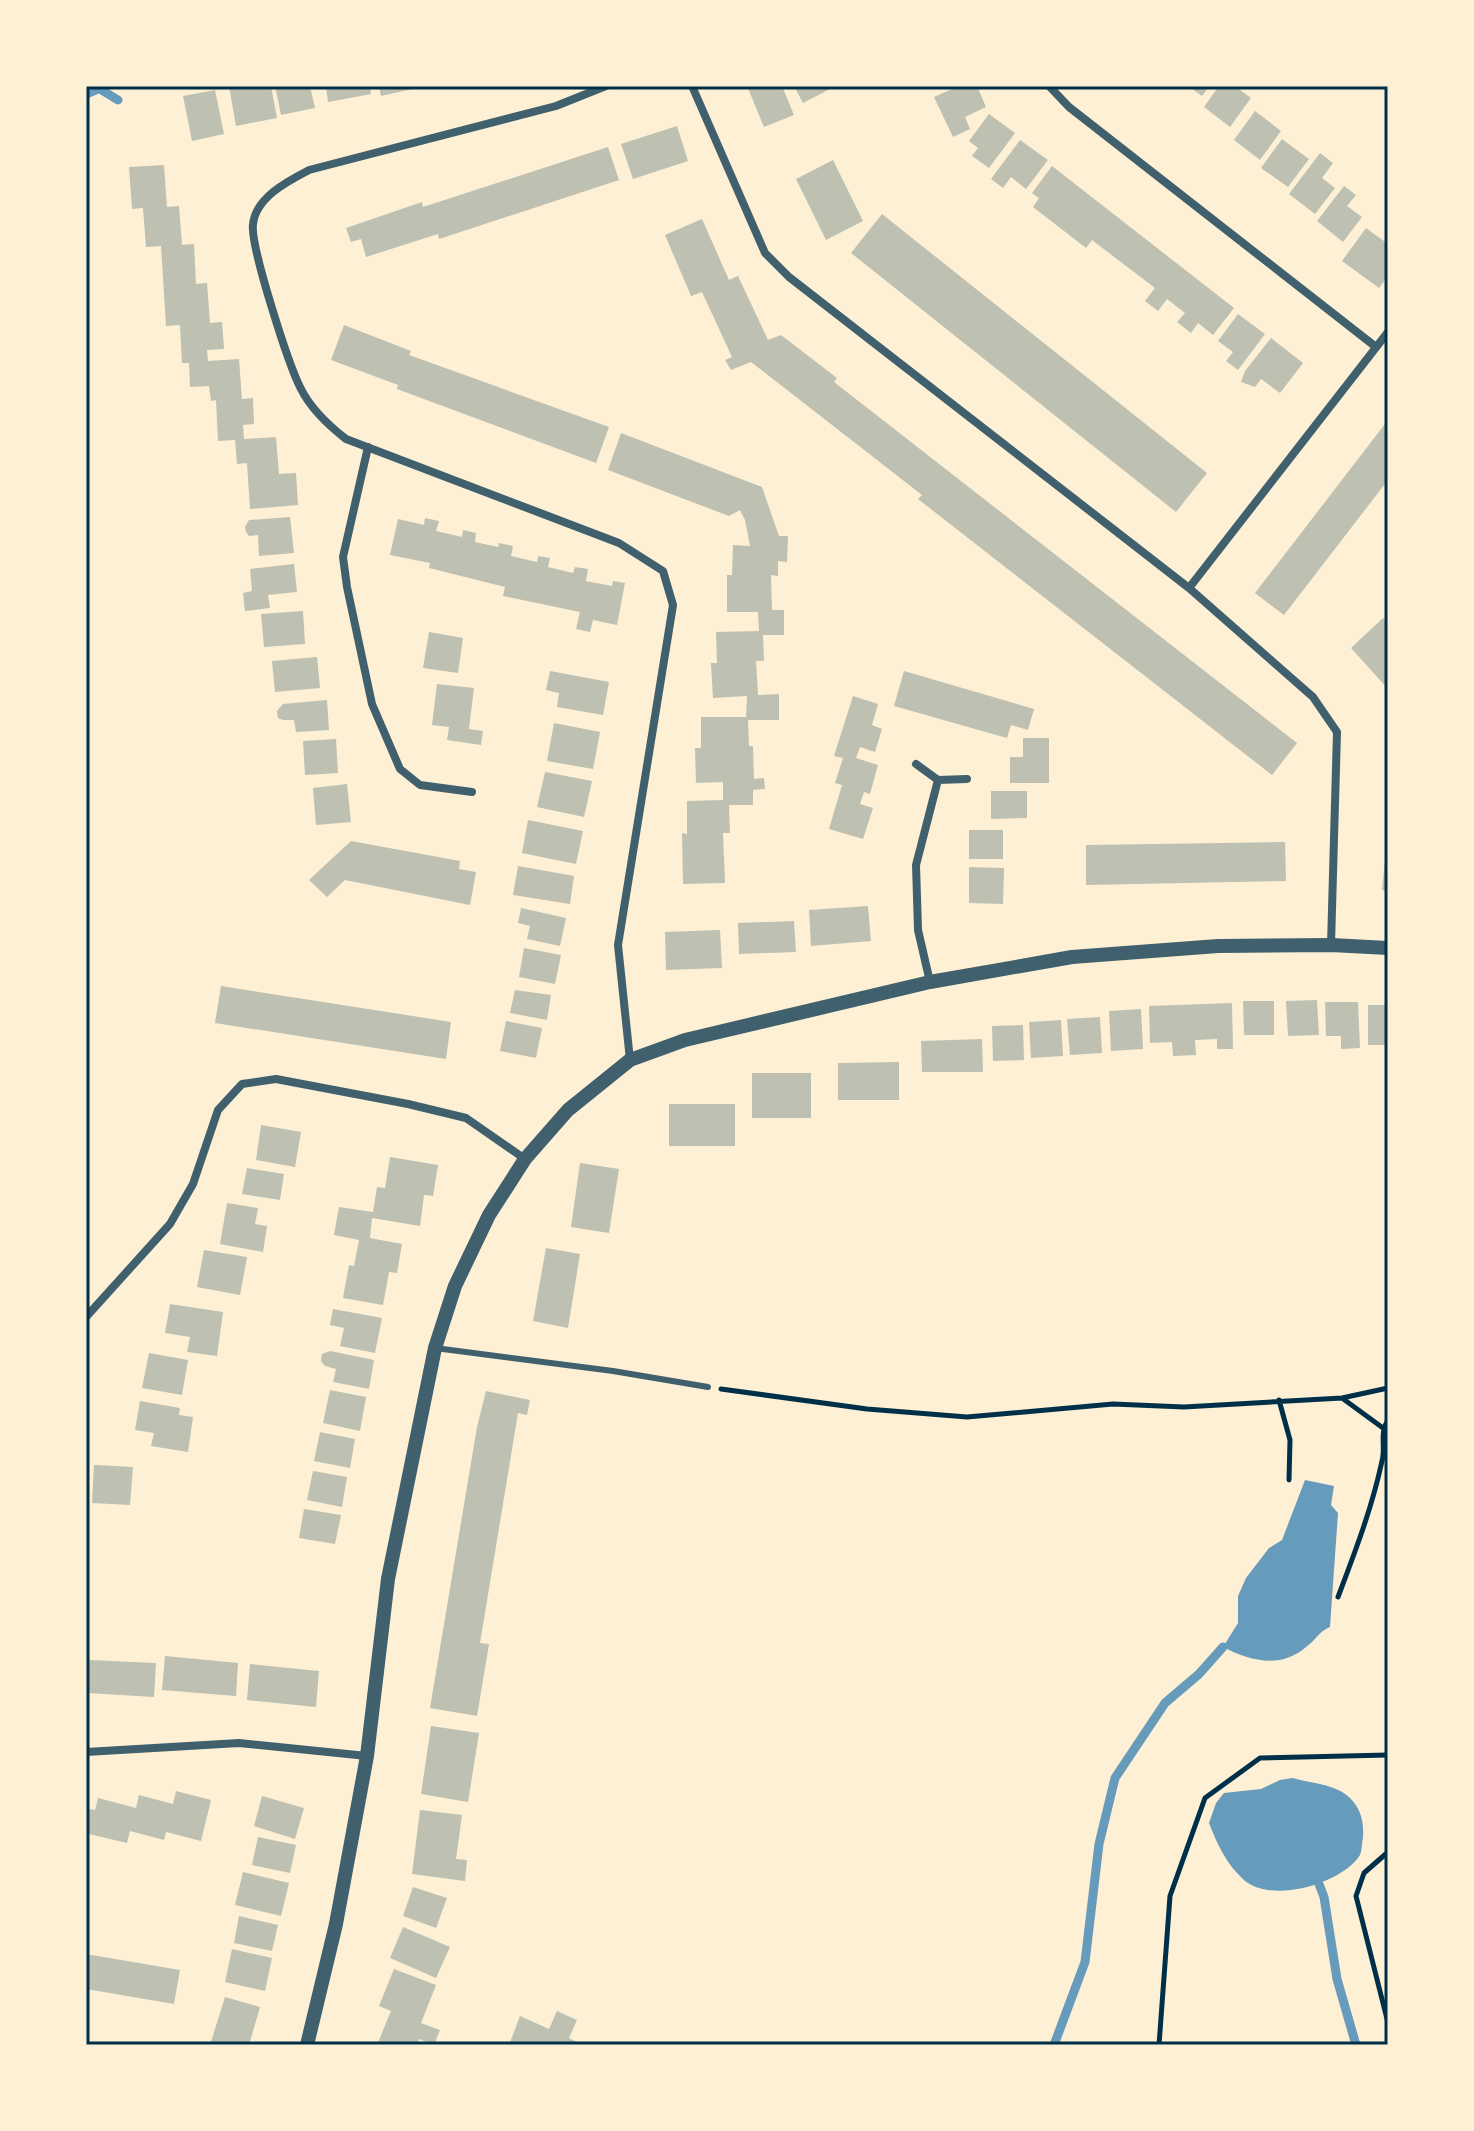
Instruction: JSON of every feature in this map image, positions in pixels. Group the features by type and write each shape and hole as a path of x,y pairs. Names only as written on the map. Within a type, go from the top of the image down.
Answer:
{"street":[{"path":"606,86 556,106 309,170 281,184 263,203 253,223 257,251 287,355 301,390 324,421 346,439 619,543 663,571 673,605 618,945 630,1060"},
{"path":"692,86 765,253 789,277 1189,588 1313,697 1337,732 1331,945"},
{"path":"1049,86 1069,107 1376,347"},
{"path":"1189,588 1388,332"},
{"path":"368,447 343,557 372,704 400,769 420,785 472,792"},
{"path":"916,764 938,780 967,779"},
{"path":"930,982 918,930 916,865 938,780"},
{"path":"307,2045 336,1924 367,1756 388,1579 435,1348 455,1286 489,1215 525,1159 568,1110 630,1060 685,1040 930,982 1072,957 1218,946 1388,948"},
{"path":"86,1317 170,1224 193,1184 218,1110 242,1084 276,1079 466,1118 525,1159"},
{"path":"86,1752 239,1743 367,1756"}],"lane":[{"path":"435,1348 613,1371 708,1387"}],"path":[{"path":"708,1387 867,1409 967,1417 1113,1404 1184,1407 1342,1398 1388,1388"},
{"path":"1342,1398 1388,1435"},
{"path":"1279,1400 1290,1440 1289,1480"},
{"path":"1338,1597 1364,1528 1384,1457 1383,1428 1388,1420"},
{"path":"1159,2045 1170,1896 1205,1798 1260,1758 1388,1755"},
{"path":"1388,1852 1364,1873 1356,1896 1388,2023"}],"water":[{"path":"1305,1480 1334,1486 1331,1505 1338,1513 1330,1627 1296,1654 1286,1658 1265,1660 1244,1656 1223,1647 1238,1623 1238,1596 1246,1578 1269,1548 1282,1540"},
{"path":"1293,1778 1337,1789 1354,1802 1363,1826 1360,1855 1338,1875 1323,1882 1288,1890 1256,1887 1232,1868 1209,1823 1216,1803 1224,1793 1261,1789"}],"building":[{"path":"229,86 271,86 277,118 236,126"},
{"path":"275,86 310,86 315,108 281,115"},
{"path":"326,86 370,86 371,94 328,102"},
{"path":"379,86 412,86 412,89 381,96"},
{"path":"747,86 782,86 794,115 764,127"},
{"path":"794,86 829,86 830,89 803,103"},
{"path":"959,86 977,86 986,107 965,117 970,129 953,137 934,97"},
{"path":"1188,86 1210,86 1202,96"},
{"path":"1219,86 1235,86 1251,98 1230,127 1204,107"},
{"path":"215,90 224,134 192,141 183,96"},
{"path":"1255,111 1281,131 1260,160 1234,140"},
{"path":"989,114 1015,133 989,168 972,156 978,148 969,141"},
{"path":"677,126 688,161 633,179 621,144"},
{"path":"1282,139 1309,159 1288,187 1261,168"},
{"path":"1020,140 1048,160 1026,189 1011,177 1003,188 991,179"},
{"path":"608,147 619,180 439,239 438,234 366,257 361,239 351,242 346,228 422,202 423,207"},
{"path":"1320,153 1333,163 1322,178 1335,188 1315,214 1289,194"},
{"path":"833,160 863,221 826,240 796,179"},
{"path":"164,165 167,207 179,206 182,245 194,244 196,284 207,283 210,323 222,322 224,349 207,350 208,361 239,359 242,399 253,398 254,424 243,425 244,439 276,437 279,474 296,473 298,505 250,509 247,463 237,464 235,440 218,441 216,400 211,401 209,386 190,387 189,363 182,363 180,325 166,326 161,246 146,247 143,208 132,209 129,167"},
{"path":"1052,166 1234,308 1213,335 1198,323 1191,333 1177,322 1185,313 1167,299 1158,311 1145,301 1155,288 1092,240 1086,248 1033,207 1039,198 1032,193"},
{"path":"1344,186 1356,195 1347,206 1362,217 1343,242 1317,221"},
{"path":"882,214 1207,473 1176,512 851,253"},
{"path":"702,219 729,280 738,276 768,340 781,335 837,378 834,382 1297,743 1272,775 918,499 922,495 751,362 731,370 725,360 732,357 702,292 691,296 665,235"},
{"path":"1366,228 1388,244 1388,276 1379,288 1342,261"},
{"path":"1238,314 1265,334 1238,370 1226,361 1233,352 1218,341"},
{"path":"344,325 411,351 409,355 609,427 596,463 397,389 398,385 331,360"},
{"path":"1271,338 1303,363 1280,393 1261,379 1255,387 1241,382 1245,371"},
{"path":"1388,420 1388,480 1284,615 1255,593"},
{"path":"621,433 762,487 779,536 788,536 787,562 778,561 778,576 771,575 772,610 784,610 784,635 763,635 764,661 756,661 758,695 779,694 779,720 748,720 754,779 764,778 765,789 753,790 753,805 729,805 730,833 723,833 725,883 683,884 682,833 687,834 687,801 723,800 723,782 696,783 695,748 701,748 701,717 746,717 747,696 713,698 711,663 717,663 716,632 759,631 758,612 727,612 727,575 732,575 733,545 750,546 745,520 740,510 729,516 608,470"},
{"path":"290,517 294,553 259,556 258,535 249,536 246,532 249,520"},
{"path":"425,518 439,521 436,531 462,537 463,530 476,533 475,542 498,547 499,543 513,546 511,556 537,562 538,556 550,558 548,567 573,573 575,567 588,569 586,581 612,586 613,581 625,583 617,625 593,620 590,632 576,629 580,612 503,596 505,587 429,568 430,563 390,555 398,519 424,525"},
{"path":"294,564 297,592 268,595 270,608 245,611 243,593 252,591 250,569"},
{"path":"303,611 305,644 264,647 261,614"},
{"path":"1383,618 1388,623 1388,689 1351,648"},
{"path":"429,632 463,638 458,673 423,668"},
{"path":"317,657 320,688 275,692 272,661"},
{"path":"550,671 609,682 603,715 557,707 559,693 546,690"},
{"path":"904,671 1034,709 1028,730 1011,725 1007,738 894,706"},
{"path":"437,684 474,688 469,729 483,731 481,745 447,740 449,727 432,725"},
{"path":"853,696 878,704 872,725 882,729 875,752 860,747 856,758 878,765 870,794 864,792 860,804 873,808 863,839 829,829 842,785 835,783 843,758 834,756"},
{"path":"327,700 329,730 296,732 294,720 278,718 277,711 283,704"},
{"path":"554,723 600,732 593,769 547,761"},
{"path":"1023,738 1049,738 1049,783 1010,783 1010,757 1023,757"},
{"path":"336,739 338,773 305,775 303,741"},
{"path":"545,772 592,781 584,817 537,807"},
{"path":"347,784 351,822 316,825 313,788"},
{"path":"991,791 1027,791 1027,818 991,819"},
{"path":"528,820 583,831 576,864 522,853"},
{"path":"969,830 1003,830 1003,859 969,859"},
{"path":"351,841 460,861 459,869 476,872 470,905 345,880 327,897 309,880"},
{"path":"1285,842 1286,881 1086,885 1086,845"},
{"path":"1388,849 1388,891 1382,890"},
{"path":"518,866 574,876 570,904 513,895"},
{"path":"969,867 1004,868 1003,904 969,903"},
{"path":"868,906 871,941 811,946 809,910"},
{"path":"521,908 566,918 560,946 527,939 530,926 518,923"},
{"path":"794,921 796,952 739,954 738,923"},
{"path":"720,930 722,968 666,970 665,932"},
{"path":"524,948 561,955 555,984 519,977"},
{"path":"221,986 451,1022 446,1059 215,1023"},
{"path":"515,990 551,995 547,1020 510,1013"},
{"path":"1317,1000 1319,1035 1288,1036 1286,1001"},
{"path":"1243,1001 1274,1001 1274,1035 1244,1035"},
{"path":"1325,1002 1358,1002 1360,1048 1341,1049 1341,1036 1326,1036"},
{"path":"1232,1003 1233,1049 1217,1049 1217,1039 1195,1040 1196,1055 1173,1056 1172,1042 1150,1043 1149,1006"},
{"path":"1368,1005 1388,1005 1388,1045 1368,1045"},
{"path":"1141,1009 1143,1049 1111,1051 1109,1011"},
{"path":"1100,1017 1102,1053 1070,1055 1067,1019"},
{"path":"1061,1020 1063,1056 1031,1058 1029,1022"},
{"path":"506,1021 542,1028 536,1058 500,1051"},
{"path":"1023,1025 1024,1060 993,1061 992,1026"},
{"path":"982,1039 983,1072 922,1072 921,1041"},
{"path":"899,1062 899,1100 838,1100 838,1063"},
{"path":"752,1073 811,1073 811,1118 752,1118"},
{"path":"669,1104 735,1104 735,1146 669,1146"},
{"path":"261,1125 301,1132 295,1167 256,1160"},
{"path":"390,1157 438,1165 433,1196 424,1195 420,1226 372,1218 370,1238 402,1244 397,1273 389,1272 383,1305 343,1298 349,1265 354,1266 359,1240 334,1235 339,1207 373,1212 377,1187 385,1188"},
{"path":"580,1163 619,1169 609,1233 571,1227"},
{"path":"247,1168 284,1174 280,1200 242,1194"},
{"path":"227,1203 258,1208 255,1224 267,1226 263,1252 220,1244"},
{"path":"546,1248 580,1254 568,1328 533,1321"},
{"path":"204,1250 247,1257 240,1295 197,1287"},
{"path":"170,1304 223,1312 217,1356 187,1352 190,1337 165,1333"},
{"path":"333,1309 382,1318 375,1353 340,1346 344,1328 330,1325"},
{"path":"330,1351 374,1360 369,1389 333,1382 336,1369 325,1366 321,1361 322,1354"},
{"path":"149,1353 188,1360 182,1395 142,1388"},
{"path":"330,1390 366,1397 360,1431 323,1423"},
{"path":"486,1391 530,1400 527,1415 518,1413 480,1643 489,1644 477,1716 430,1708 477,1427"},
{"path":"140,1401 180,1408 179,1415 193,1417 188,1452 151,1446 154,1433 135,1430"},
{"path":"320,1432 355,1439 350,1468 314,1461"},
{"path":"94,1465 133,1467 130,1505 92,1503"},
{"path":"313,1471 347,1477 342,1507 307,1500"},
{"path":"304,1509 341,1515 335,1544 299,1538"},
{"path":"165,1656 238,1663 236,1696 162,1690"},
{"path":"89,1660 156,1663 154,1697 87,1693"},
{"path":"250,1664 319,1671 316,1707 247,1700"},
{"path":"431,1726 479,1733 468,1802 421,1794"},
{"path":"176,1791 211,1800 201,1841 166,1832 164,1840 130,1831 127,1843 89,1834 86,1842 86,1808 95,1810 98,1798 136,1808 139,1795 173,1804"},
{"path":"262,1796 304,1808 295,1839 254,1826"},
{"path":"420,1810 462,1815 456,1859 467,1860 465,1881 412,1874"},
{"path":"258,1837 296,1845 290,1873 252,1865"},
{"path":"243,1872 289,1883 281,1916 235,1905"},
{"path":"413,1887 447,1898 436,1928 403,1916"},
{"path":"239,1916 278,1925 272,1951 234,1943"},
{"path":"403,1927 450,1947 436,1978 390,1958"},
{"path":"232,1949 272,1958 265,1991 225,1982"},
{"path":"86,1954 180,1970 174,2004 86,1989"},
{"path":"394,1969 436,1985 421,2023 440,2030 434,2045 419,2039 417,2045 377,2045 391,2011 379,2006"},
{"path":"225,1997 260,2007 249,2045 210,2045"},
{"path":"557,2011 577,2020 569,2038 578,2045 509,2045 520,2016 549,2029"}],"waterway":[{"path":"86,94 105,86"},
{"path":"100,89 118,100"},
{"path":"1054,2045 1085,1962 1099,1844 1115,1778 1165,1703 1199,1674 1223,1647"},
{"path":"1319,1884 1324,1897 1337,1979 1356,2045"}]}
